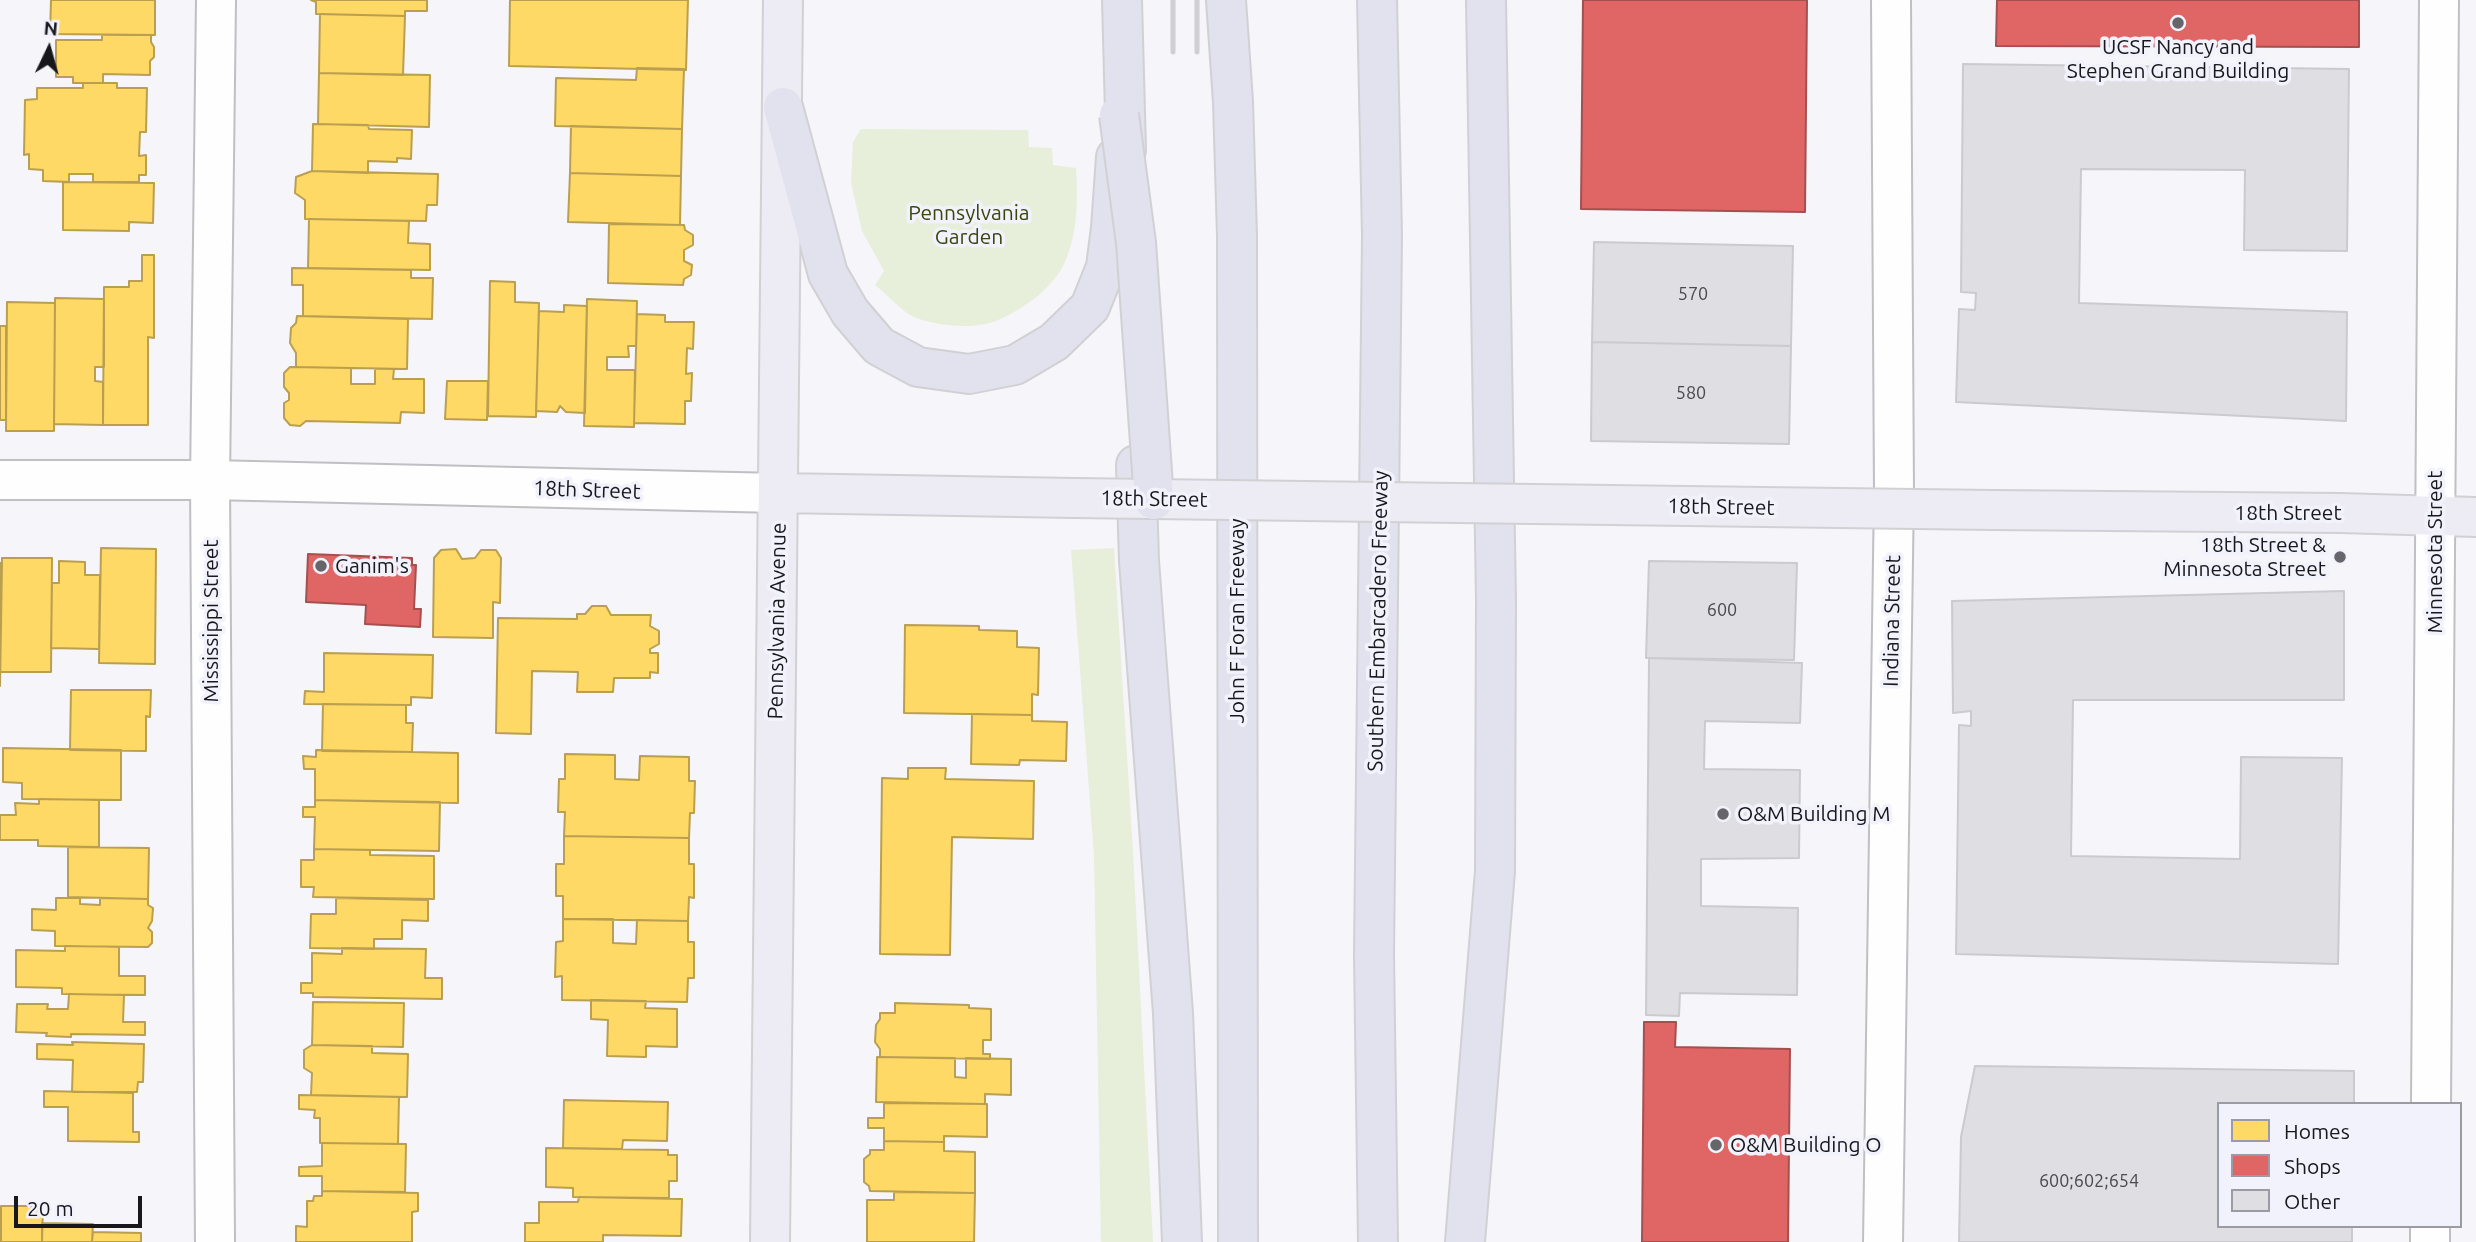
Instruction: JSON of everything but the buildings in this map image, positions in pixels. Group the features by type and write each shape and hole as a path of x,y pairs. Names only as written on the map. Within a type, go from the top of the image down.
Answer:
{"highway":[{"path":"1111,0 1119,115 1136,243 1154,500"},
{"path":"1122,0 1139,561 1173,1013 1182,1242"},
{"name":"John F Foran Freeway","path":"1226,0 1233,102 1237,236 1238,1242"},
{"name":"Southern Embarcadero Freeway","path":"1377,0 1382,236 1374,954 1378,1242"},
{"path":"1473,0 1489,229 1490,504"},
{"path":"1465,1242 1495,871 1496,600 1486,0"},
{"path":"783,107 828,274 850,312 879,346 918,367 969,374 1015,365 1054,342 1090,307 1105,267 1111,228 1119,115"}],"main road":[{"name":"Pennsylvania Avenue","path":"770,1242 783,0"},
{"name":"18th Street","path":"779,493 2476,517"}],"street":[{"name":"Mississippi Street","path":"215,1242 210,480 216,0"},
{"name":"Indiana Street","path":"1883,1242 1894,491 1891,0"},
{"name":"Minnesota Street","path":"2431,1102 2439,0"},
{"name":"18th Street","path":"0,480 210,480 779,493"}],"green space":[{"name":"Pennsylvania Garden","path":"861,129 1028,130 1029,147 1052,148 1053,165 1076,168 1077,206 1074,231 1062,268 1042,292 1024,306 987,324 942,324 912,316 875,285 884,271 862,231 851,183 853,142"},
{"path":"1114,548 1153,1242 1101,1242 1094,856 1071,550"}],"railway":[{"path":"1173,0 1173,52"},
{"path":"1197,0 1197,52"}],"place":[{"name":"UCSF Nancy and Stephen Grand Building","path":"2178,23"},
{"name":"18th Street & Minnesota Street","path":"2340,557"},
{"name":"Ganim's","path":"321,566"},
{"name":"O&M Building M","path":"1723,814"},
{"name":"O&M Building O","path":"1716,1145"}]}
